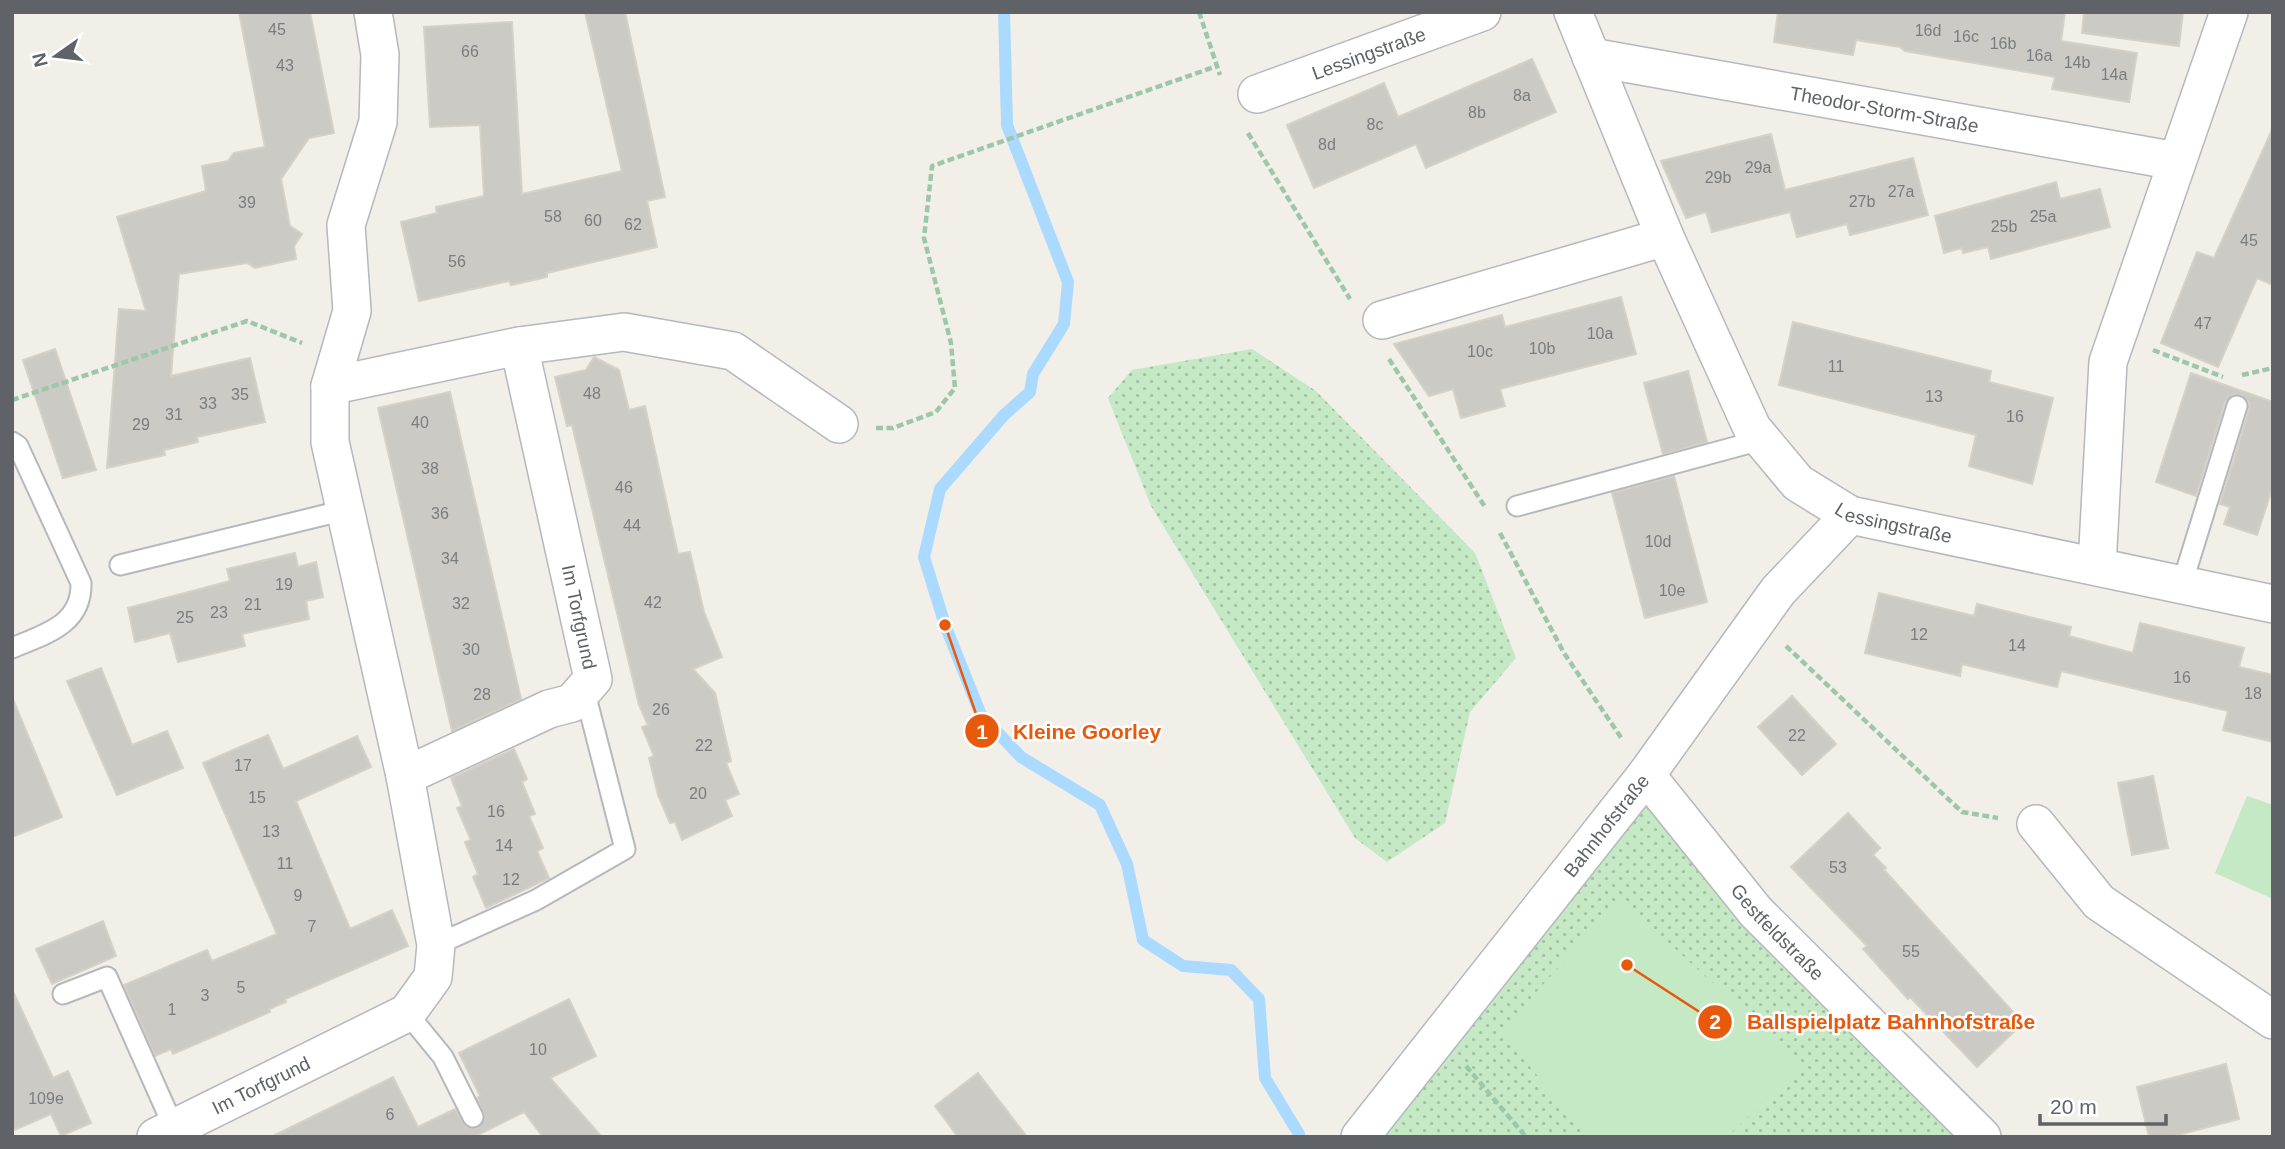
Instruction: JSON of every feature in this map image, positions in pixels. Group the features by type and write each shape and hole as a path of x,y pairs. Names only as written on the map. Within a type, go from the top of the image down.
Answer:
{"street":[{"name":"Im Torfgrund","path":"165,1133 407,1013 433,977 436,945 405,776 330,442 334,372 352,311 346,225 378,122 380,55 373,12"},
{"name":"Lessingstraße","path":"1251,111 1482,12"},
{"name":"Lessingstraße","path":"1573,12 1665,237 1752,428 1798,483 1850,515 2273,604"},
{"path":"2096,566 2108,362 2229,12"},
{"name":"Theodor-Storm-Straße","path":"1591,57 2176,161"},
{"path":"1368,311 1665,237"},
{"path":"334,372 624,332 733,351 839,424"},
{"name":"Im Torfgrund","path":"405,776 549,709 572,703 593,679 519,346"},
{"name":"Bahnhofstraße","path":"1360,1137 1646,775 1778,591 1850,515"},
{"name":"Gestfeldstraße","path":"1646,775 1756,912 1982,1137"},
{"path":"2036,824 2099,902 2273,1020"}],"lane":[{"path":"2182,584 2238,406"},
{"path":"1517,506 1761,440"},
{"path":"12,442 18,446 81,583 82,596 69,619 47,634 12,648"},
{"path":"120,565 345,510"},
{"path":"436,945 536,900 625,849 584,689"},
{"path":"63,994 107,977 165,1133"},
{"path":"407,1013 443,1057 473,1117"}],"path":[{"path":"1199,12 1222,79"},
{"path":"839,424 864,428 893,428 936,412 954,388 951,343 924,238 927,191 932,166 1217,66"},
{"path":"1251,111 1368,311"},
{"path":"12,400 247,321 334,372"},
{"path":"2116,336 2226,378"},
{"path":"1389,358 1490,515"},
{"path":"2238,376 2273,368"},
{"path":"1497,526 1564,653 1646,775"},
{"path":"1757,619 1962,812 2036,824"},
{"path":"1441,1036 1526,1137"}],"green space":[{"path":"1252,349 1316,391 1475,553 1516,658 1470,712 1445,823 1387,862 1355,838 1151,506 1108,398 1132,370"},
{"path":"1646,775 1982,1137 1360,1137"},
{"path":"2247,796 2273,805 2273,899 2215,873"},
{"path":"1620,898 1802,1065 1727,1137 1588,1137 1501,1032"}],"building":[{"path":"239,12 310,12 334,133 309,138 281,179 290,226 302,234 294,246 296,259 255,268 247,263 179,274 171,376 250,358 265,422 197,437 198,442 164,450 165,455 107,468 119,309 146,311 117,217 206,191 202,166 228,161 234,153 265,147"},
{"path":"585,12 625,12 665,197 647,201 657,247 547,273 547,277 511,285 509,281 419,301 401,222 437,213 436,207 484,196 480,125 430,127 424,27 512,22 522,194 622,171"},
{"path":"1778,12 2065,12 2061,41 2137,53 2129,102 2052,89 2055,77 1905,51 1900,47 1856,40 1853,55 1774,42"},
{"path":"2084,12 2183,12 2179,46 2082,33"},
{"path":"1532,59 1556,112 1426,168 1416,144 1314,188 1287,125 1384,83 1398,117"},
{"path":"2273,128 2273,285 2257,278 2218,367 2161,343 2197,252 2214,258"},
{"path":"1771,134 1785,190 1913,158 1928,215 1850,235 1847,224 1797,237 1790,212 1712,232 1706,212 1686,218 1661,161"},
{"path":"2056,182 2060,199 2100,189 2110,227 1991,259 1988,247 1963,253 1962,248 1944,253 1935,216"},
{"path":"1621,297 1636,354 1500,389 1505,406 1461,418 1453,389 1429,396 1394,344 1502,315 1505,327"},
{"path":"1793,322 1991,371 1989,382 2053,398 2032,484 1969,466 1976,435 1779,385"},
{"path":"55,349 96,470 63,478 23,360"},
{"path":"594,357 619,370 629,410 645,406 678,554 690,552 704,612 722,657 693,669 715,693 731,761 726,763 739,794 725,800 732,816 682,840 675,822 670,823 658,795 649,758 654,756 642,727 648,725 639,705 572,425 567,426 555,377 586,370"},
{"path":"1688,371 1707,442 1663,454 1644,383"},
{"path":"2191,373 2273,402 2273,486 2257,535 2224,524 2230,507 2220,504 2249,410 2249,403 2241,395 2234,394 2225,402 2196,496 2156,482"},
{"path":"450,392 521,699 452,731 378,408"},
{"path":"1674,476 1707,602 1645,618 1612,493"},
{"path":"295,553 298,567 316,562 323,597 306,601 309,619 242,634 245,646 178,662 170,633 135,642 128,608 230,581 227,569"},
{"path":"1879,593 1974,616 1977,604 2071,627 2069,636 2133,653 2140,623 2244,648 2239,667 2273,675 2273,742 2223,730 2228,711 2061,671 2057,687 1962,664 1960,676 1865,653"},
{"path":"101,668 132,745 167,731 183,768 117,795 67,681"},
{"path":"1792,696 1836,744 1802,775 1758,727"},
{"path":"12,697 62,817 12,837"},
{"path":"268,735 283,769 357,736 371,767 296,801 350,929 392,910 408,946 285,999 286,1002 269,1009 270,1012 173,1054 171,1049 155,1056 124,985 207,950 212,961 277,934 203,763"},
{"path":"514,749 527,779 522,782 535,814 529,816 543,848 537,851 549,878 486,908 473,877 478,874 465,842 471,840 457,808 462,806 451,778"},
{"path":"2153,776 2168,848 2132,855 2118,783"},
{"path":"1848,813 1880,848 1873,855 1886,868 1884,870 2023,1023 1977,1067 1910,997 1908,999 1863,949 1867,946 1791,867"},
{"path":"103,921 116,956 52,984 36,949"},
{"path":"12,989 53,1078 68,1071 91,1123 61,1136 51,1114 12,1131"},
{"path":"569,999 596,1056 550,1078 602,1137 543,1137 524,1112 474,1137 271,1137 393,1077 418,1127 455,1109 466,1127 478,1128 485,1118 477,1098 480,1096 459,1053"},
{"path":"2226,1064 2239,1119 2170,1137 2149,1137 2137,1087"},
{"path":"978,1073 1027,1137 958,1137 935,1106"}],"waterway":[{"path":"1004,12 1007,125 1068,282 1064,324 1033,374 1030,392 1004,415 940,489 924,557 945,625 981,715 1021,757 1100,805 1127,864 1143,940 1183,966 1231,970 1259,999 1265,1078 1299,1134"}],"place":[{"name":"Kleine Goorley","path":"945,625"},
{"name":"Ballspielplatz Bahnhofstraße","path":"1627,965"}]}
